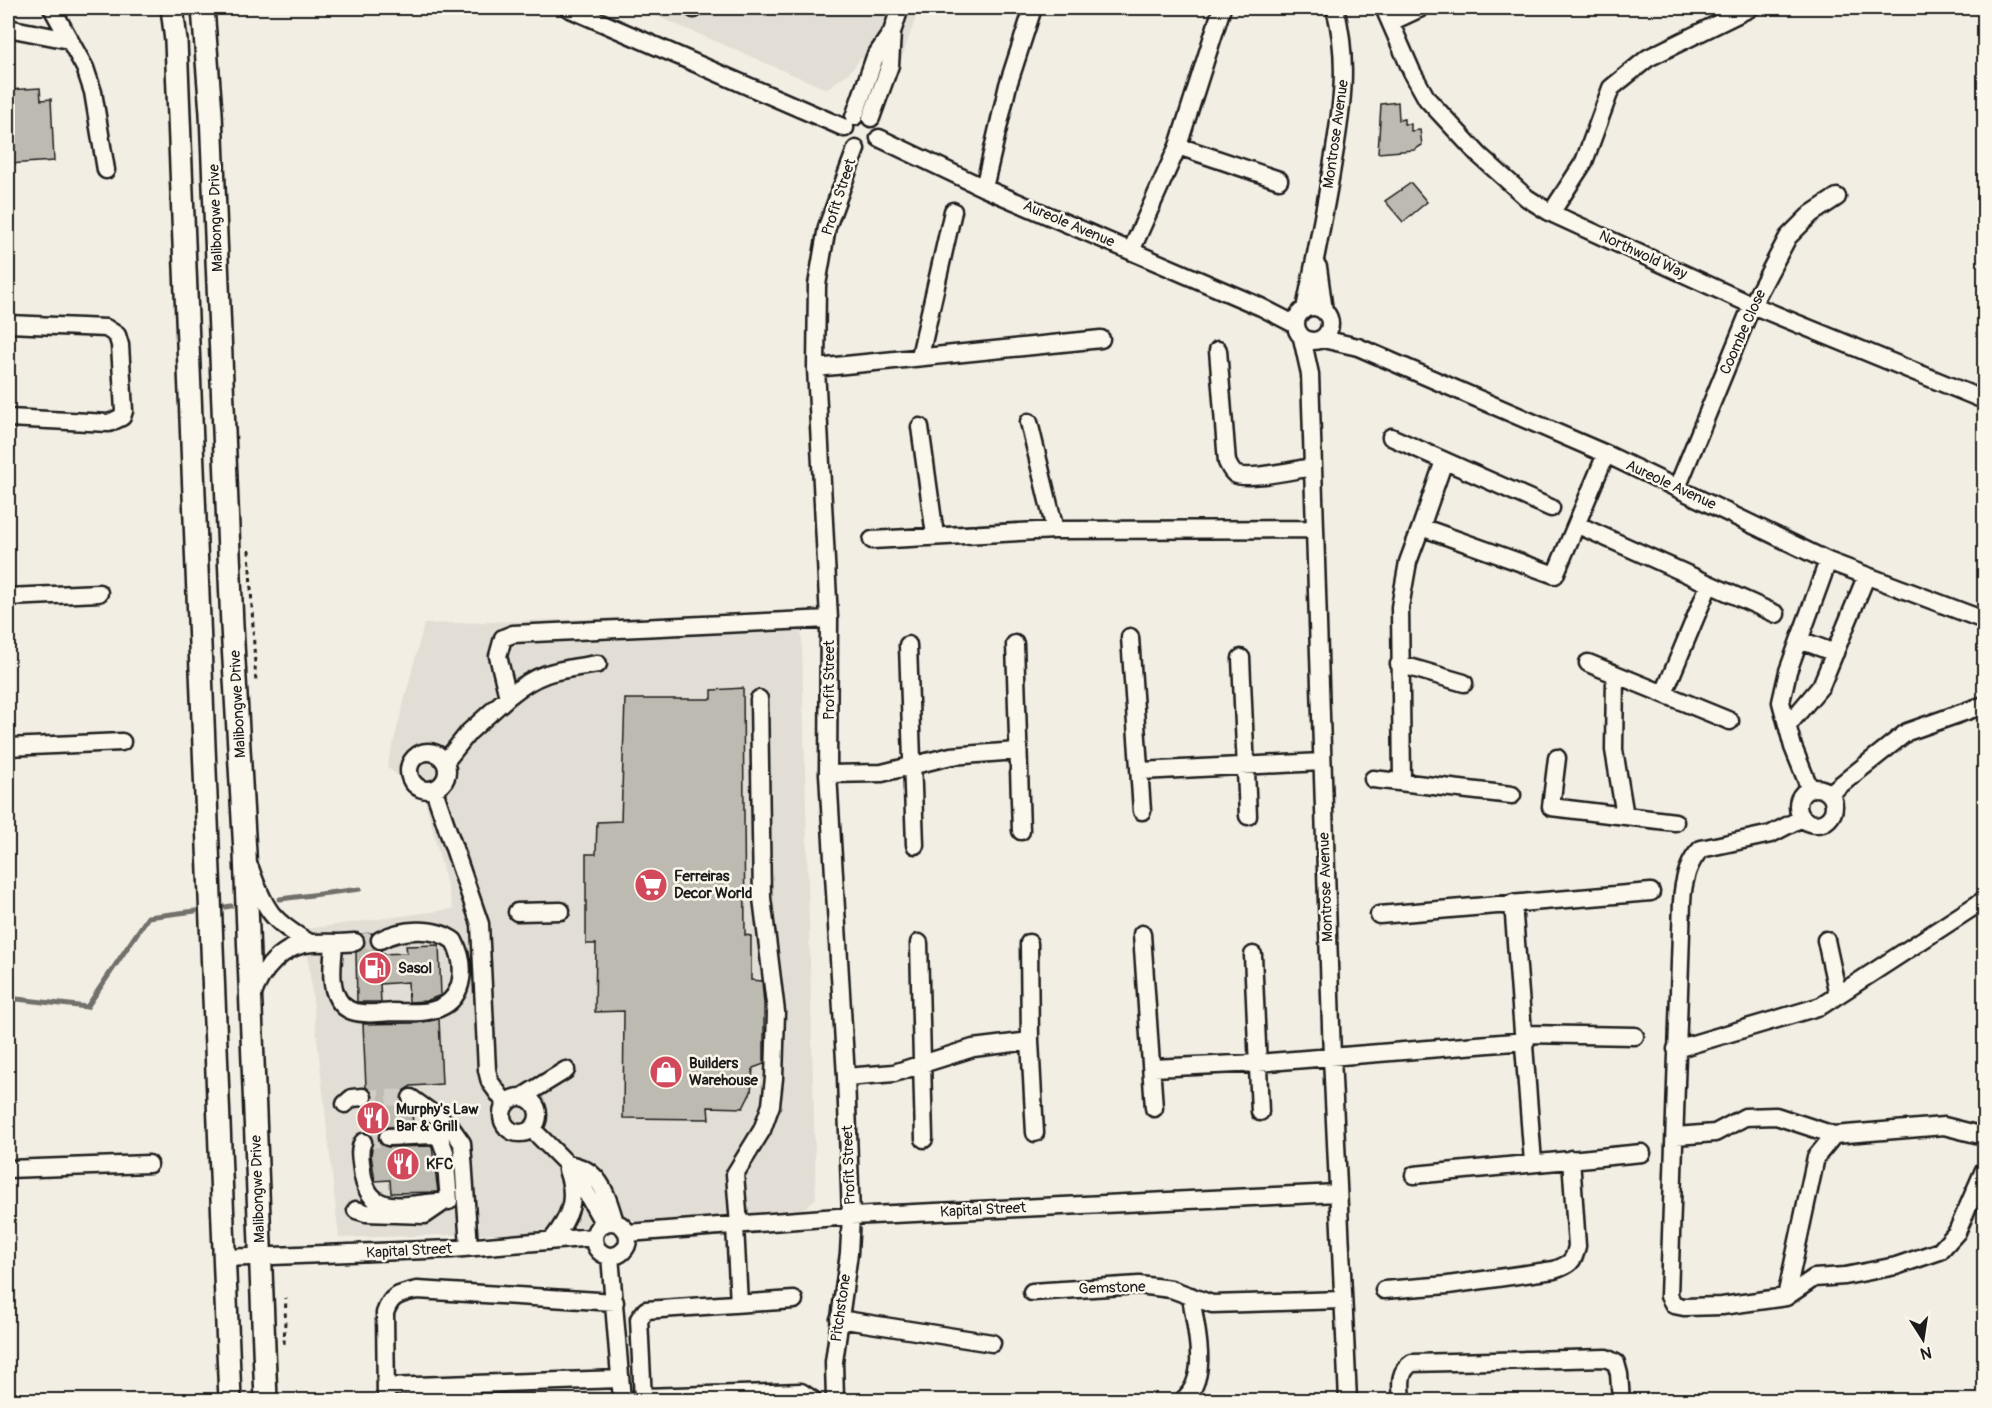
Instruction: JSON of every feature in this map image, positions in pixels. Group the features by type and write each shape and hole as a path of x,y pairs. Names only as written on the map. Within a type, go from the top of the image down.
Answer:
{"main road":[{"path":"172,8 177,74 230,1401"},
{"name":"Malibongwe Drive","path":"203,8 211,113 232,626 245,853 266,1401"}],"street":[{"path":"52,8 85,68 93,92 106,170"},
{"path":"568,8 857,121 878,126 879,138 872,147 856,149 846,141 857,121 875,57 892,32 900,8"},
{"path":"984,188 1008,85 1033,8"},
{"path":"1131,251 1178,146 1222,8"},
{"name":"Montrose Avenue","path":"1335,8 1343,44 1344,89 1317,260 1310,327 1310,374 1321,762 1348,1401"},
{"path":"1387,15 1421,8"},
{"path":"1551,213 1584,162 1611,88 1648,58 1750,8"},
{"name":"Northwold Way","path":"1387,15 1427,99 1479,156 1527,198 1551,213 1752,305 1984,400"},
{"path":"8,28 69,39"},
{"name":"Aureole Avenue","path":"879,138 984,188 1606,454 1828,561 1984,620"},
{"path":"1178,146 1279,180"},
{"name":"Profit Street","path":"850,1216 846,1077 828,774 829,620 816,368 817,285 825,238 856,149"},
{"name":"Coombe Close","path":"1677,488 1752,305 1797,225 1838,197"},
{"path":"920,356 952,211"},
{"name":"Montrose Avenue","path":"1310,327 1315,307 1324,311 1317,260"},
{"path":"8,324 106,328 117,335 120,345 124,411 122,417 109,423 8,418"},
{"path":"816,368 1101,339"},
{"path":"1218,350 1227,462 1231,470 1236,475 1248,476 1313,467"},
{"path":"1029,422 1055,530"},
{"path":"920,427 935,535"},
{"path":"1391,437 1551,508"},
{"path":"1421,527 1555,575 1606,454"},
{"path":"1402,781 1400,608 1408,562 1444,461"},
{"path":"1578,525 1776,614"},
{"path":"872,540 1055,530 1314,529"},
{"path":"1810,789 1793,747 1781,702 1828,561"},
{"path":"1788,725 1821,686 1866,577"},
{"path":"1664,693 1709,585"},
{"path":"8,597 99,593"},
{"path":"508,697 498,656 503,638 513,634 829,620"},
{"path":"1130,638 1142,811"},
{"path":"1800,640 1835,653"},
{"path":"1015,644 1021,831"},
{"path":"908,645 915,845"},
{"path":"1241,658 1248,816"},
{"path":"1588,663 1730,721"},
{"path":"445,762 469,732 526,681 546,672 598,664"},
{"path":"1399,664 1464,683"},
{"path":"1615,674 1614,750 1625,816"},
{"path":"740,1304 735,1174 762,1130 771,1105 774,1078 776,1012 762,898 759,699"},
{"path":"1829,794 1907,732 1984,705"},
{"path":"8,747 122,742"},
{"path":"426,752 438,754 445,762 447,776 434,790 422,789 412,781 409,775 414,757 426,752"},
{"path":"828,774 882,773 951,756 1017,752"},
{"path":"1557,758 1551,807 1675,822"},
{"path":"1141,771 1321,762"},
{"path":"1373,779 1512,795"},
{"path":"1817,788 1829,794 1833,807 1827,819 1814,824 1802,818 1798,812 1799,798 1810,789 1817,788"},
{"path":"434,790 480,924 487,1070 490,1082 506,1104"},
{"path":"1802,818 1771,834 1711,845 1701,849 1693,857 1682,902 1669,1296 1674,1305 1684,1307 1722,1306 1786,1297 1814,1278 1845,1276 1896,1266 1940,1251 1957,1232 1984,1170"},
{"path":"245,853 258,890 273,917 279,924 310,943"},
{"path":"1379,915 1651,892"},
{"path":"1676,1049 1821,1006 1984,900"},
{"path":"1513,903 1533,1162"},
{"path":"517,912 561,911"},
{"path":"334,944 334,987 338,999 348,1010 369,1013 429,1011 454,997 462,976 461,959 454,941 438,932 409,932 380,940"},
{"path":"1142,934 1154,1108"},
{"path":"1826,940 1838,995"},
{"path":"251,1001 256,985 276,959 310,943 355,942"},
{"path":"919,943 924,1139"},
{"path":"1029,943 1030,1041 1035,1133"},
{"path":"1253,955 1260,1112"},
{"path":"1153,1068 1332,1057 1525,1037 1635,1036"},
{"path":"846,1077 894,1073 972,1048 1030,1041"},
{"path":"522,1097 537,1107 537,1120 532,1129 520,1133 509,1130 502,1114 506,1104 566,1070"},
{"path":"345,1104 352,1098 363,1097"},
{"path":"411,1098 428,1108 458,1135 462,1143 452,1201"},
{"path":"1676,1136 1715,1132 1745,1117 1776,1116 1834,1135 1944,1126 1984,1136"},
{"path":"532,1129 577,1176 626,1250 610,1256"},
{"path":"388,1137 433,1135 440,1138 445,1152 452,1201 469,1247"},
{"path":"1786,1297 1816,1157 1834,1135"},
{"path":"363,1142 360,1149 363,1179 366,1191 372,1198 384,1204 452,1201"},
{"path":"1414,1175 1533,1162 1642,1154"},
{"path":"1384,1290 1448,1285 1568,1266 1575,1258 1577,1246 1571,1159"},
{"path":"552,1240 567,1221 573,1204 572,1182 565,1163"},
{"path":"8,1169 149,1164"},
{"name":"Kapital Street","path":"223,1258 469,1247 552,1240 610,1229 737,1226 850,1216 1338,1193"},
{"path":"356,1210 366,1213 424,1215 452,1201"},
{"name":"Pitchstone","path":"835,1401 834,1362 849,1253 850,1216"},
{"path":"610,1229 596,1248 610,1256"},
{"path":"610,1256 622,1401"},
{"name":"Gemstone","path":"1032,1292 1139,1285 1171,1289 1212,1304 1342,1300"},
{"path":"614,1297 417,1290 398,1294 390,1300 385,1313 386,1394 620,1379"},
{"path":"1183,1401 1197,1385 1199,1369 1191,1296"},
{"path":"794,1300 654,1308 640,1315 643,1399 801,1392 813,1401"},
{"path":"839,1319 992,1343"},
{"path":"1402,1401 1401,1378 1404,1368 1412,1363 1606,1358 1616,1363 1621,1401"}],"shaded area":[{"path":"638,8 919,8 896,75 861,58 849,73 826,89"},
{"path":"801,612 816,1198 795,1217 525,1233 339,1238 305,929 453,909 424,796 387,767 424,624"}],"building":[{"path":"40,88 41,100 51,99 54,161 8,164 8,90"},
{"path":"1398,102 1399,120 1404,119 1404,124 1411,124 1411,131 1420,130 1422,145 1414,150 1378,153 1381,104"},
{"path":"1411,183 1427,202 1403,222 1385,201"},
{"path":"743,688 745,935 751,936 751,980 762,981 764,1064 753,1068 751,1092 743,1108 708,1107 709,1119 623,1118 624,1011 595,1012 596,944 586,944 586,854 596,854 597,822 621,821 625,699 712,699 712,690"},
{"path":"372,933 370,944 381,950 381,954 407,953 406,946 439,945 441,995 426,1001 409,1002 408,982 380,984 381,1002 357,1002 356,952 365,946 365,940 361,934"},
{"path":"439,1019 442,1084 411,1086 403,1091 401,1102 412,1112 413,1125 383,1128 378,1137 380,1143 388,1147 432,1146 438,1192 391,1193 390,1180 375,1181 371,1155 373,1141 365,1132 363,1107 369,1105 373,1097 366,1087 363,1024 417,1023"}],"waterway":[{"path":"280,899 360,889"},
{"path":"225,907 231,906"},
{"path":"8,998 87,1007 148,917 195,911"}],"tunnel":[{"path":"355,942 380,940"},
{"path":"363,1097 411,1098"},
{"path":"363,1142 388,1137"}],"place":[{"name":"Ferreiras Decor World","path":"651,885"},
{"name":"Sasol","path":"375,968"},
{"name":"Builders Warehouse","path":"666,1072"},
{"name":"Murphy's Law Bar & Grill","path":"373,1118"},
{"name":"KFC","path":"403,1164"}]}
